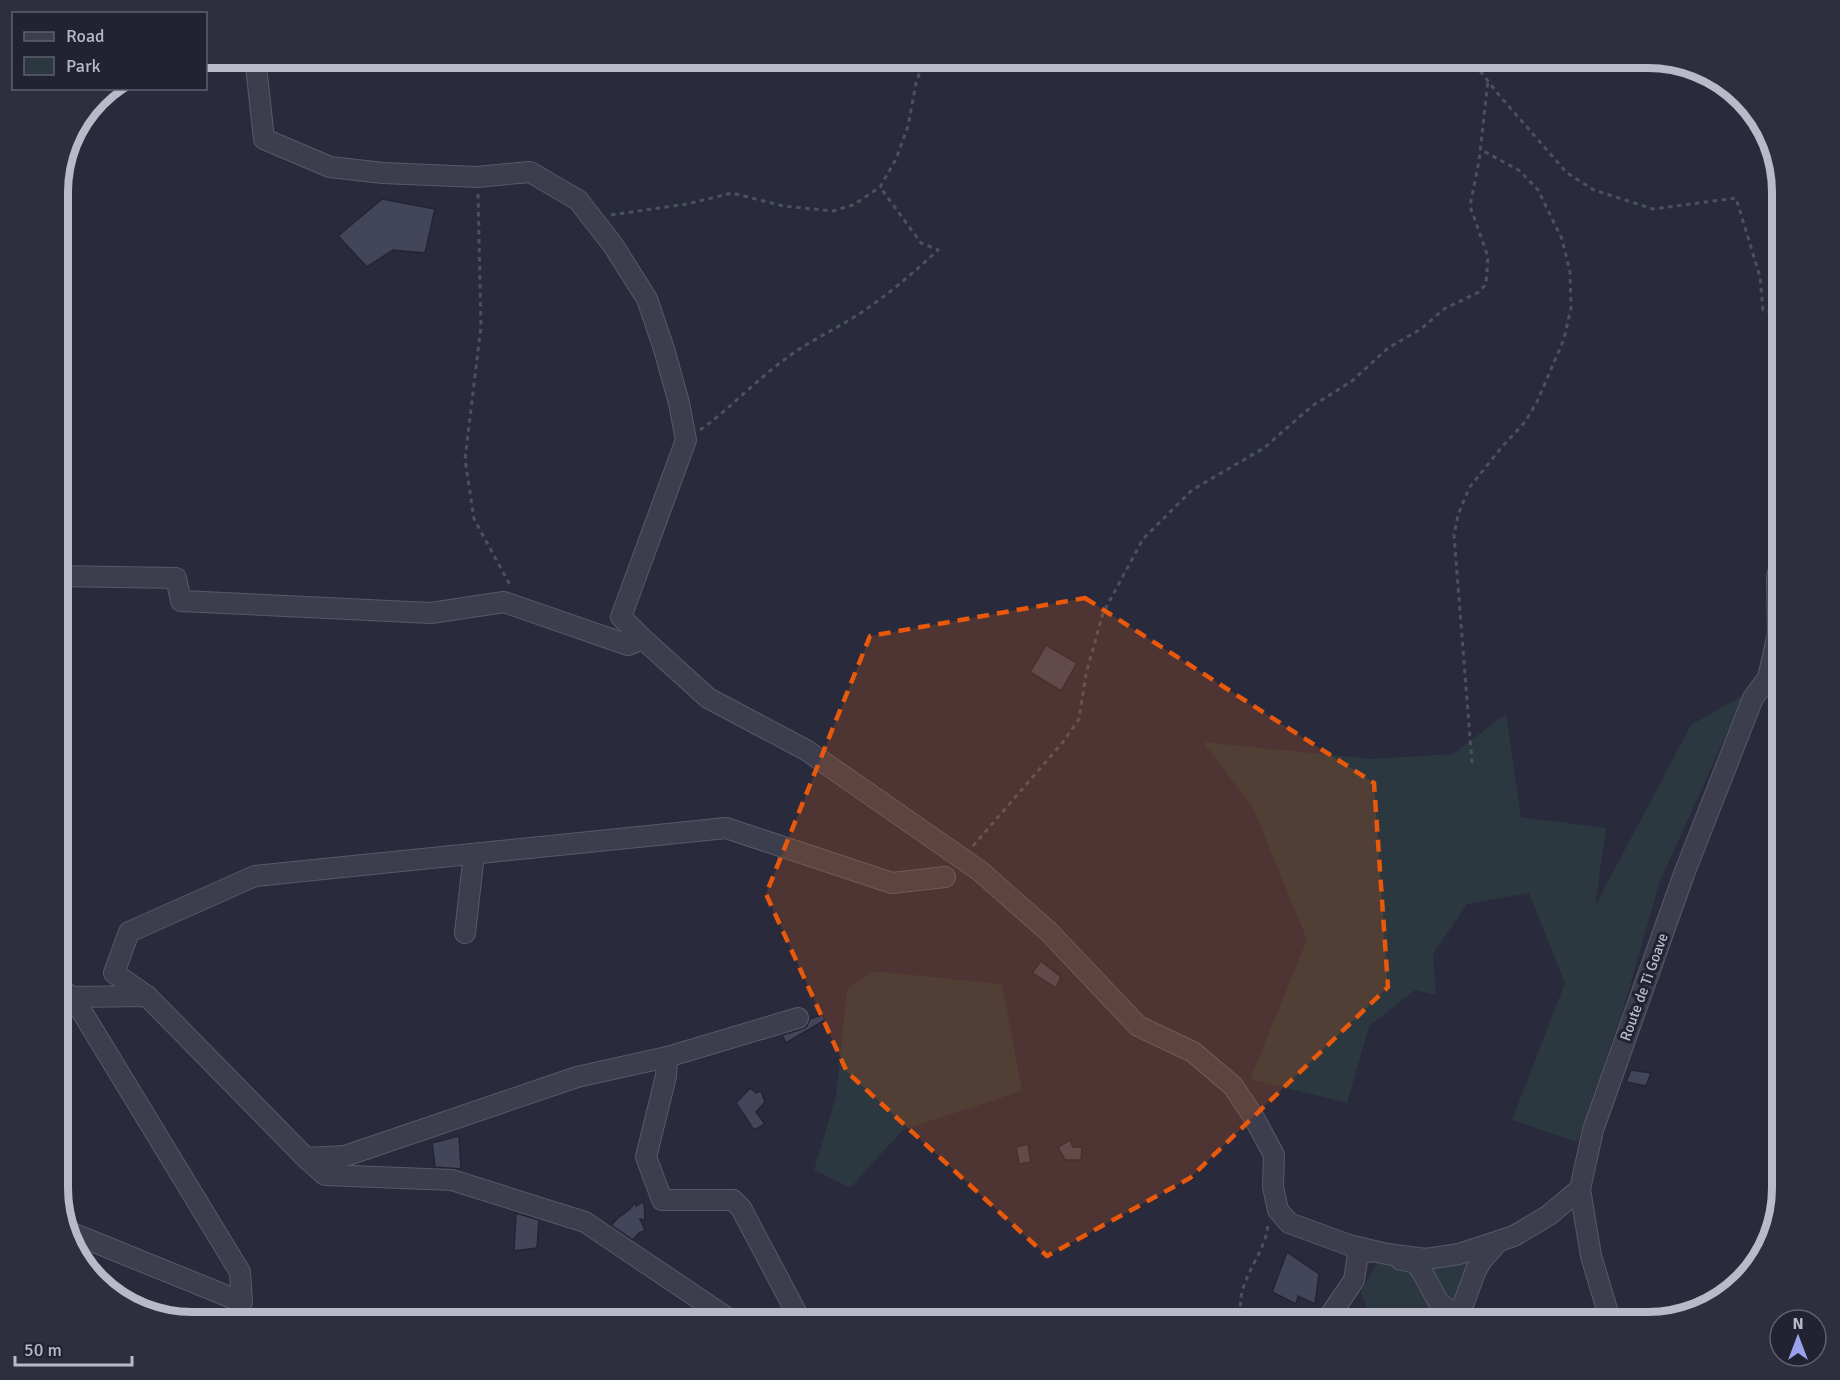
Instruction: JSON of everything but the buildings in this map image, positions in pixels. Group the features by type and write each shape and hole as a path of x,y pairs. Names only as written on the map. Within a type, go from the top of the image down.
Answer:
{"street":[{"path":"256,68 264,138 330,167 383,173 477,177 530,172 578,200 613,245 647,299 679,403 686,440 621,617 708,698 806,750 980,871 1048,932 1138,1026 1193,1052 1233,1086 1253,1116 1274,1155 1273,1187 1278,1210 1289,1223 1374,1254 1414,1262 1421,1270 1439,1303 1452,1312"},
{"path":"68,576 176,578 181,602 431,613 504,602 627,645 643,639"},
{"name":"Route de Ti Goave","path":"1608,1312 1591,1256 1580,1189 1593,1130 1684,874 1754,698 1772,678"},
{"path":"719,1312 585,1222 452,1180 325,1175 147,996 114,973 129,932 255,876 726,828 892,883 945,877"},
{"path":"465,933 474,854"},
{"path":"68,993 147,996"},
{"path":"68,998 240,1272 242,1302 77,1235"},
{"path":"306,1158 345,1156 577,1077 667,1057 798,1018"},
{"path":"667,1057 666,1076 646,1157 662,1200 733,1200 741,1208 796,1312"},
{"path":"1359,1248 1426,1259 1459,1254 1514,1236 1549,1215 1580,1189"},
{"path":"1464,1312 1476,1270 1499,1241"},
{"path":"1333,1312 1354,1281 1359,1248"}],"path":[{"path":"591,218 687,204 732,193 783,206 833,211 854,205 879,187 896,159 909,126 916,83 921,68"},
{"path":"1478,68 1567,173 1594,190 1653,209 1736,198 1760,277 1763,310 1772,313"},
{"path":"962,859 1063,742 1079,719 1086,674 1103,613 1143,539 1192,490 1264,448 1312,406 1352,381 1388,348 1421,329 1444,309 1479,292 1486,284 1488,257 1470,206 1488,81"},
{"path":"1472,763 1454,535 1456,525 1469,488 1525,422 1537,402 1564,339 1571,308 1570,272 1562,239 1538,190 1520,171 1480,149"},
{"path":"477,177 481,326 465,459 474,519 508,584 519,588"},
{"path":"686,440 721,415 756,382 788,357 853,318 918,269 938,250 921,243 879,187"},
{"path":"1241,1312 1243,1288 1264,1245 1269,1216"}],"highlighted area":[{"path":"1085,598 1374,783 1388,987 1190,1178 1047,1256 847,1072 766,894 870,636"}],"green space":[{"path":"1744,695 1660,881 1622,1013 1577,1142 1512,1120 1565,983 1529,893 1467,904 1433,954 1436,995 1415,990 1369,1026 1347,1103 1250,1079 1307,940 1253,808 1203,742 1372,759 1453,754 1506,714 1521,817 1606,828 1595,906 1691,725"},
{"path":"874,971 1002,984 1022,1091 903,1130 850,1188 814,1170 836,1096 847,989"},
{"path":"1472,1257 1466,1306 1478,1312 1367,1312 1361,1292 1379,1258"}]}
